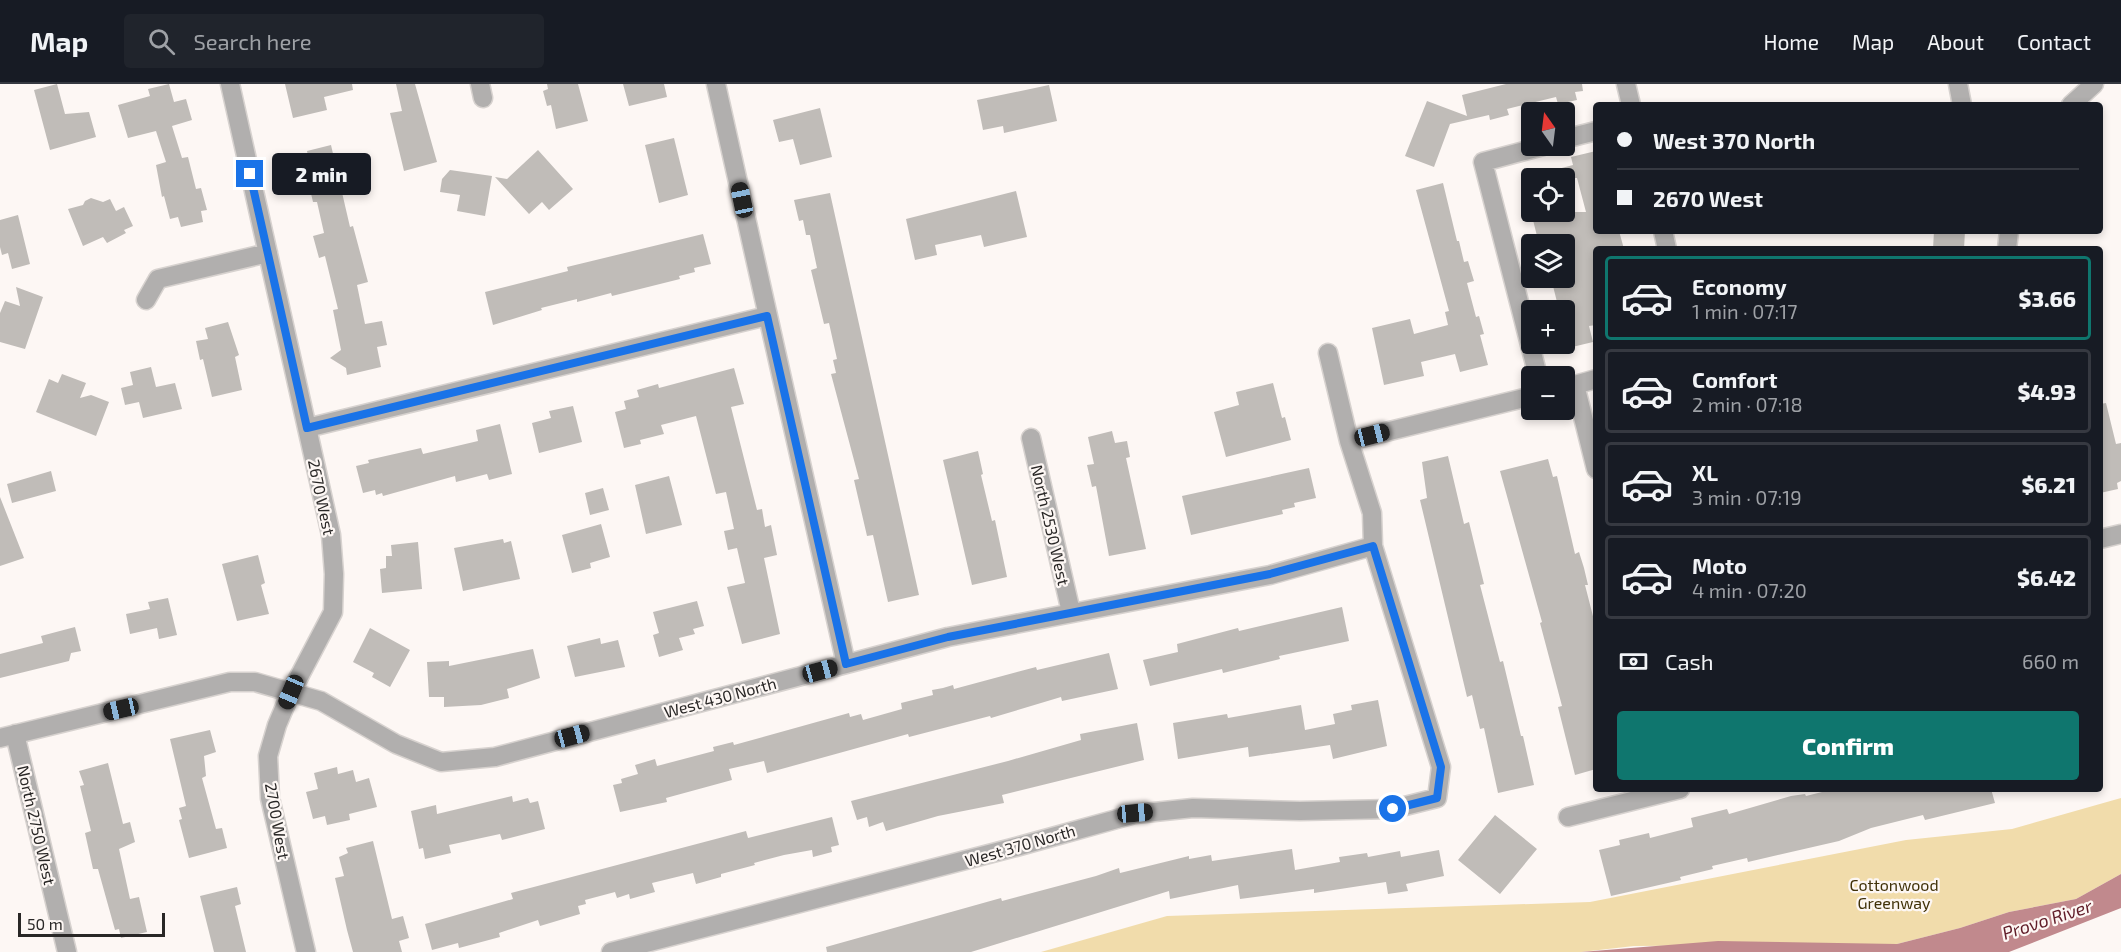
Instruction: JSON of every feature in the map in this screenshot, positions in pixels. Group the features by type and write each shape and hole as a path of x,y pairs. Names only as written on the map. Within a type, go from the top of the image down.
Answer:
{"street":[{"name":"2670 West","path":"230,84 331,535 334,574 333,612 291,692"},
{"path":"716,84 846,664"},
{"path":"1626,84 1630,102"},
{"path":"1958,84 1961,102"},
{"path":"2074,102 2094,84"},
{"path":"1575,137 1593,132"},
{"path":"1521,152 1483,162 1535,366"},
{"path":"146,300 158,279 268,253"},
{"path":"307,428 767,316"},
{"path":"1328,352 1349,441 1372,513 1373,546"},
{"path":"1575,385 1593,380"},
{"path":"1349,441 1521,399"},
{"path":"1575,403 1593,460"},
{"name":"North 2530 West","path":"1030,438 1071,612"},
{"path":"2103,538 2121,534"},
{"name":"West 430 North","path":"8,736 230,682 255,682 321,701 396,744 441,762 495,757 948,637 1270,574 1373,546"},
{"name":"West 370 North","path":"612,952 1005,850 1135,813 1193,808 1300,811 1393,809 1437,798 1441,767 1373,546"},
{"name":"2700 West","path":"291,692 277,725 268,756 270,798 306,952"},
{"name":"North 2750 West","path":"8,736 67,952"},
{"path":"1568,817 1666,792"}],"green space":[{"name":"Cottonwood Greenway","path":"2121,798 2121,874 2076,899 2009,912 1960,928 1897,944 1634,946 1581,952 1041,952 1167,916 1590,902 1906,840 2012,829"}],"water":[{"name":"Provo River","path":"2121,874 2121,908 2009,952 1581,952 1718,941 1897,944 1960,928 2009,912 2076,899"}],"building":[{"path":"57,84 65,114 89,112 96,137 50,150 34,90"},
{"path":"169,84 174,102 186,99 192,120 172,126 182,158 188,157 196,189 201,188 207,210 201,211 203,222 181,227 178,217 170,219 164,196 162,197 156,165 166,162 156,131 128,138 118,105 150,96 148,89"},
{"path":"285,84 352,84 353,90 324,97 327,110 293,118"},
{"path":"396,84 415,84 437,162 404,171 390,113 402,111"},
{"path":"547,84 578,84 588,121 556,129 551,105 547,106 543,91 548,89"},
{"path":"623,84 664,84 667,97 629,106"},
{"path":"1506,84 1582,84 1583,91 1575,92 1577,100 1557,102 1556,97 1536,102 1521,102 1521,106 1507,109 1509,115 1490,120 1489,115 1450,124 1434,167 1405,156 1427,101 1467,116 1462,95"},
{"path":"1049,85 1057,121 1004,133 1003,126 983,130 977,100"},
{"path":"820,108 832,157 800,165 793,139 779,142 773,120"},
{"path":"674,138 688,195 659,203 645,145"},
{"path":"331,145 350,227 353,226 368,282 357,285 365,324 382,321 387,345 377,347 381,367 347,375 346,368 330,358 341,350 333,310 338,309 325,256 319,258 313,236 324,233 317,202 313,202 309,185 300,187 295,164 309,161 307,151"},
{"path":"538,150 573,189 549,210 542,202 529,214 495,177 507,179"},
{"path":"1593,152 1593,234 1620,234 1623,246 1593,246 1593,325 1589,326 1593,342 1575,346 1575,300 1556,300 1554,288 1575,288 1575,234 1536,234 1534,222 1575,222 1575,212 1586,212 1577,178 1575,178 1575,168 1562,168 1573,165 1571,157"},
{"path":"450,170 492,176 485,216 457,211 460,195 440,192 442,179"},
{"path":"1443,183 1457,241 1459,241 1464,262 1468,261 1474,281 1467,283 1476,317 1479,316 1484,334 1480,335 1488,365 1460,372 1455,354 1421,362 1424,376 1384,385 1372,328 1410,319 1414,334 1448,325 1445,312 1449,311 1416,190"},
{"path":"1016,191 1027,237 984,247 981,235 935,245 937,255 915,260 906,219"},
{"path":"830,193 919,595 888,602 873,535 867,536 854,480 859,479 831,374 836,373 833,360 837,359 829,323 824,324 811,270 817,268 810,235 806,235 803,220 799,221 794,200"},
{"path":"91,198 103,202 110,199 116,211 124,207 133,226 124,230 126,233 107,243 103,237 83,246 68,209 83,205"},
{"path":"18,215 30,264 12,269 8,253 2,255 0,247 0,220"},
{"path":"703,234 711,264 694,268 695,272 679,276 680,279 612,296 611,293 577,302 577,299 541,308 542,310 493,325 485,292 568,271 567,267"},
{"path":"1934,234 1965,234 1964,246 1933,246"},
{"path":"16,287 43,297 25,349 0,342 0,313 5,301 20,306"},
{"path":"228,322 239,355 235,357 242,390 212,397 196,341 208,339 205,328"},
{"path":"151,367 156,387 175,383 182,409 143,418 139,402 125,405 121,388 133,385 130,372"},
{"path":"734,368 744,404 731,407 757,510 762,509 765,527 771,525 777,555 764,558 780,634 742,644 727,587 745,583 737,548 728,550 724,531 734,529 726,492 716,494 696,416 661,425 664,434 640,440 641,444 624,448 615,412 626,409 624,401 639,397 637,390 658,384 659,388"},
{"path":"62,374 86,383 80,398 91,395 109,402 96,436 36,412 49,379 58,383"},
{"path":"1273,383 1282,418 1285,417 1291,440 1226,457 1214,412 1239,405 1236,392"},
{"path":"2106,403 2116,444 2121,443 2121,481 2117,483 2118,489 2103,492 2103,404"},
{"path":"573,406 582,442 539,453 532,423 551,418 549,411"},
{"path":"500,424 512,474 489,480 487,474 456,482 455,476 383,496 382,493 376,495 375,490 363,493 356,466 369,463 368,460 421,448 423,454 478,441 476,430"},
{"path":"1112,431 1115,443 1127,441 1130,457 1126,458 1146,549 1109,556 1096,486 1092,487 1087,465 1094,464 1088,437"},
{"path":"978,451 983,474 981,475 992,521 995,520 1007,577 972,585 943,460"},
{"path":"1448,456 1464,524 1469,522 1484,584 1480,585 1500,662 1503,661 1534,785 1498,793 1484,728 1480,729 1472,695 1467,697 1420,500 1427,498 1422,462"},
{"path":"1548,459 1553,477 1557,476 1575,554 1579,552 1584,568 1588,585 1585,585 1593,616 1593,770 1575,775 1558,707 1562,706 1540,623 1542,622 1500,471"},
{"path":"1309,468 1316,498 1294,503 1295,507 1282,510 1283,514 1191,535 1182,496"},
{"path":"51,471 56,491 12,503 7,484"},
{"path":"669,476 682,525 646,534 635,485"},
{"path":"603,488 609,510 590,515 585,493"},
{"path":"0,497 24,558 0,566"},
{"path":"601,524 610,557 590,563 591,568 572,573 562,535"},
{"path":"503,539 504,543 511,541 520,579 463,591 454,548"},
{"path":"418,542 422,589 382,593 380,569 386,568 386,556 392,556 391,545"},
{"path":"258,555 265,583 261,585 269,614 237,621 222,564"},
{"path":"168,598 177,635 159,639 157,628 130,634 126,614 150,609 148,602"},
{"path":"697,601 704,626 693,629 695,634 679,638 683,650 659,657 653,635 659,633 653,612"},
{"path":"1342,607 1349,641 1279,656 1280,659 1223,673 1222,669 1150,686 1143,660 1178,652 1177,644 1238,628 1239,631"},
{"path":"75,627 81,651 71,653 69,661 0,678 0,654 43,643 41,636"},
{"path":"370,628 410,650 390,687 372,677 374,673 353,662"},
{"path":"600,638 601,644 618,640 625,667 575,677 567,646"},
{"path":"533,649 540,678 507,689 509,698 481,705 444,707 444,697 429,697 427,662 449,661 449,666"},
{"path":"1109,653 1118,689 1062,701 1061,697 991,718 990,716 909,737 908,734 767,773 764,761 729,769 732,780 666,798 667,802 620,812 613,785 622,783 621,779 638,774 635,765 655,759 657,766 714,751 713,747 733,742 734,745 849,713 850,717 861,714 863,720 902,709 901,703 933,695 932,690 953,685 954,689 1036,667 1037,670"},
{"path":"1378,700 1387,746 1333,759 1330,745 1249,757 1248,747 1178,759 1173,723 1227,714 1228,718 1301,705 1305,730 1335,724 1333,714 1352,710 1351,705"},
{"path":"1137,723 1144,760 1002,795 1004,803 938,816 886,831 883,822 869,827 867,817 857,820 851,801 1081,740 1080,734"},
{"path":"210,730 216,752 204,756 206,776 202,778 216,829 222,828 227,848 189,858 179,820 182,819 179,808 186,806 170,739"},
{"path":"108,763 123,824 130,822 135,842 119,849 130,899 139,897 147,932 121,938 119,929 115,930 98,869 93,869 85,833 91,831 80,786 84,785 79,771"},
{"path":"337,767 338,774 353,770 356,782 369,778 377,807 349,814 350,820 327,825 325,816 313,819 306,792 318,789 314,773"},
{"path":"1822,792 1992,792 1995,803 1925,820 1923,815 1871,828 1839,841 1748,862 1747,858 1712,866 1713,869 1680,877 1681,880 1611,896 1599,850 1620,845 1619,840 1649,833 1650,838 1693,827 1691,818 1727,809 1729,814 1791,796 1805,794 1806,796"},
{"path":"512,796 513,802 528,798 530,803 538,801 545,829 502,840 500,834 449,845 451,853 425,859 423,848 419,849 411,811 436,805 437,814"},
{"path":"1495,815 1537,849 1500,894 1458,860"},
{"path":"832,817 839,845 831,847 832,852 813,857 812,850 784,855 696,884 693,873 652,883 655,892 630,899 629,894 617,898 615,892 585,900 586,904 578,906 580,914 540,926 538,920 499,933 500,937 459,948 458,943 432,950 425,924 513,899 511,893 746,831 748,838"},
{"path":"373,841 392,919 403,916 409,938 399,941 402,952 353,952 347,930 335,878 344,876 339,857 348,853 346,848"},
{"path":"1292,849 1295,870 1340,862 1339,857 1367,853 1368,857 1400,851 1401,857 1439,850 1444,876 1406,884 1408,891 1388,894 1386,882 1314,893 1314,889 1240,899 1238,885 1170,899 1169,891 971,952 827,952 826,947 1119,868 1120,873 1189,856 1189,859 1211,855 1212,861"},
{"path":"237,887 241,904 235,906 246,952 214,952 200,896"}],"route":[{"path":"250,174 307,428 767,316 846,664 948,637 1270,574 1373,546 1441,767 1437,798 1393,809"}]}
